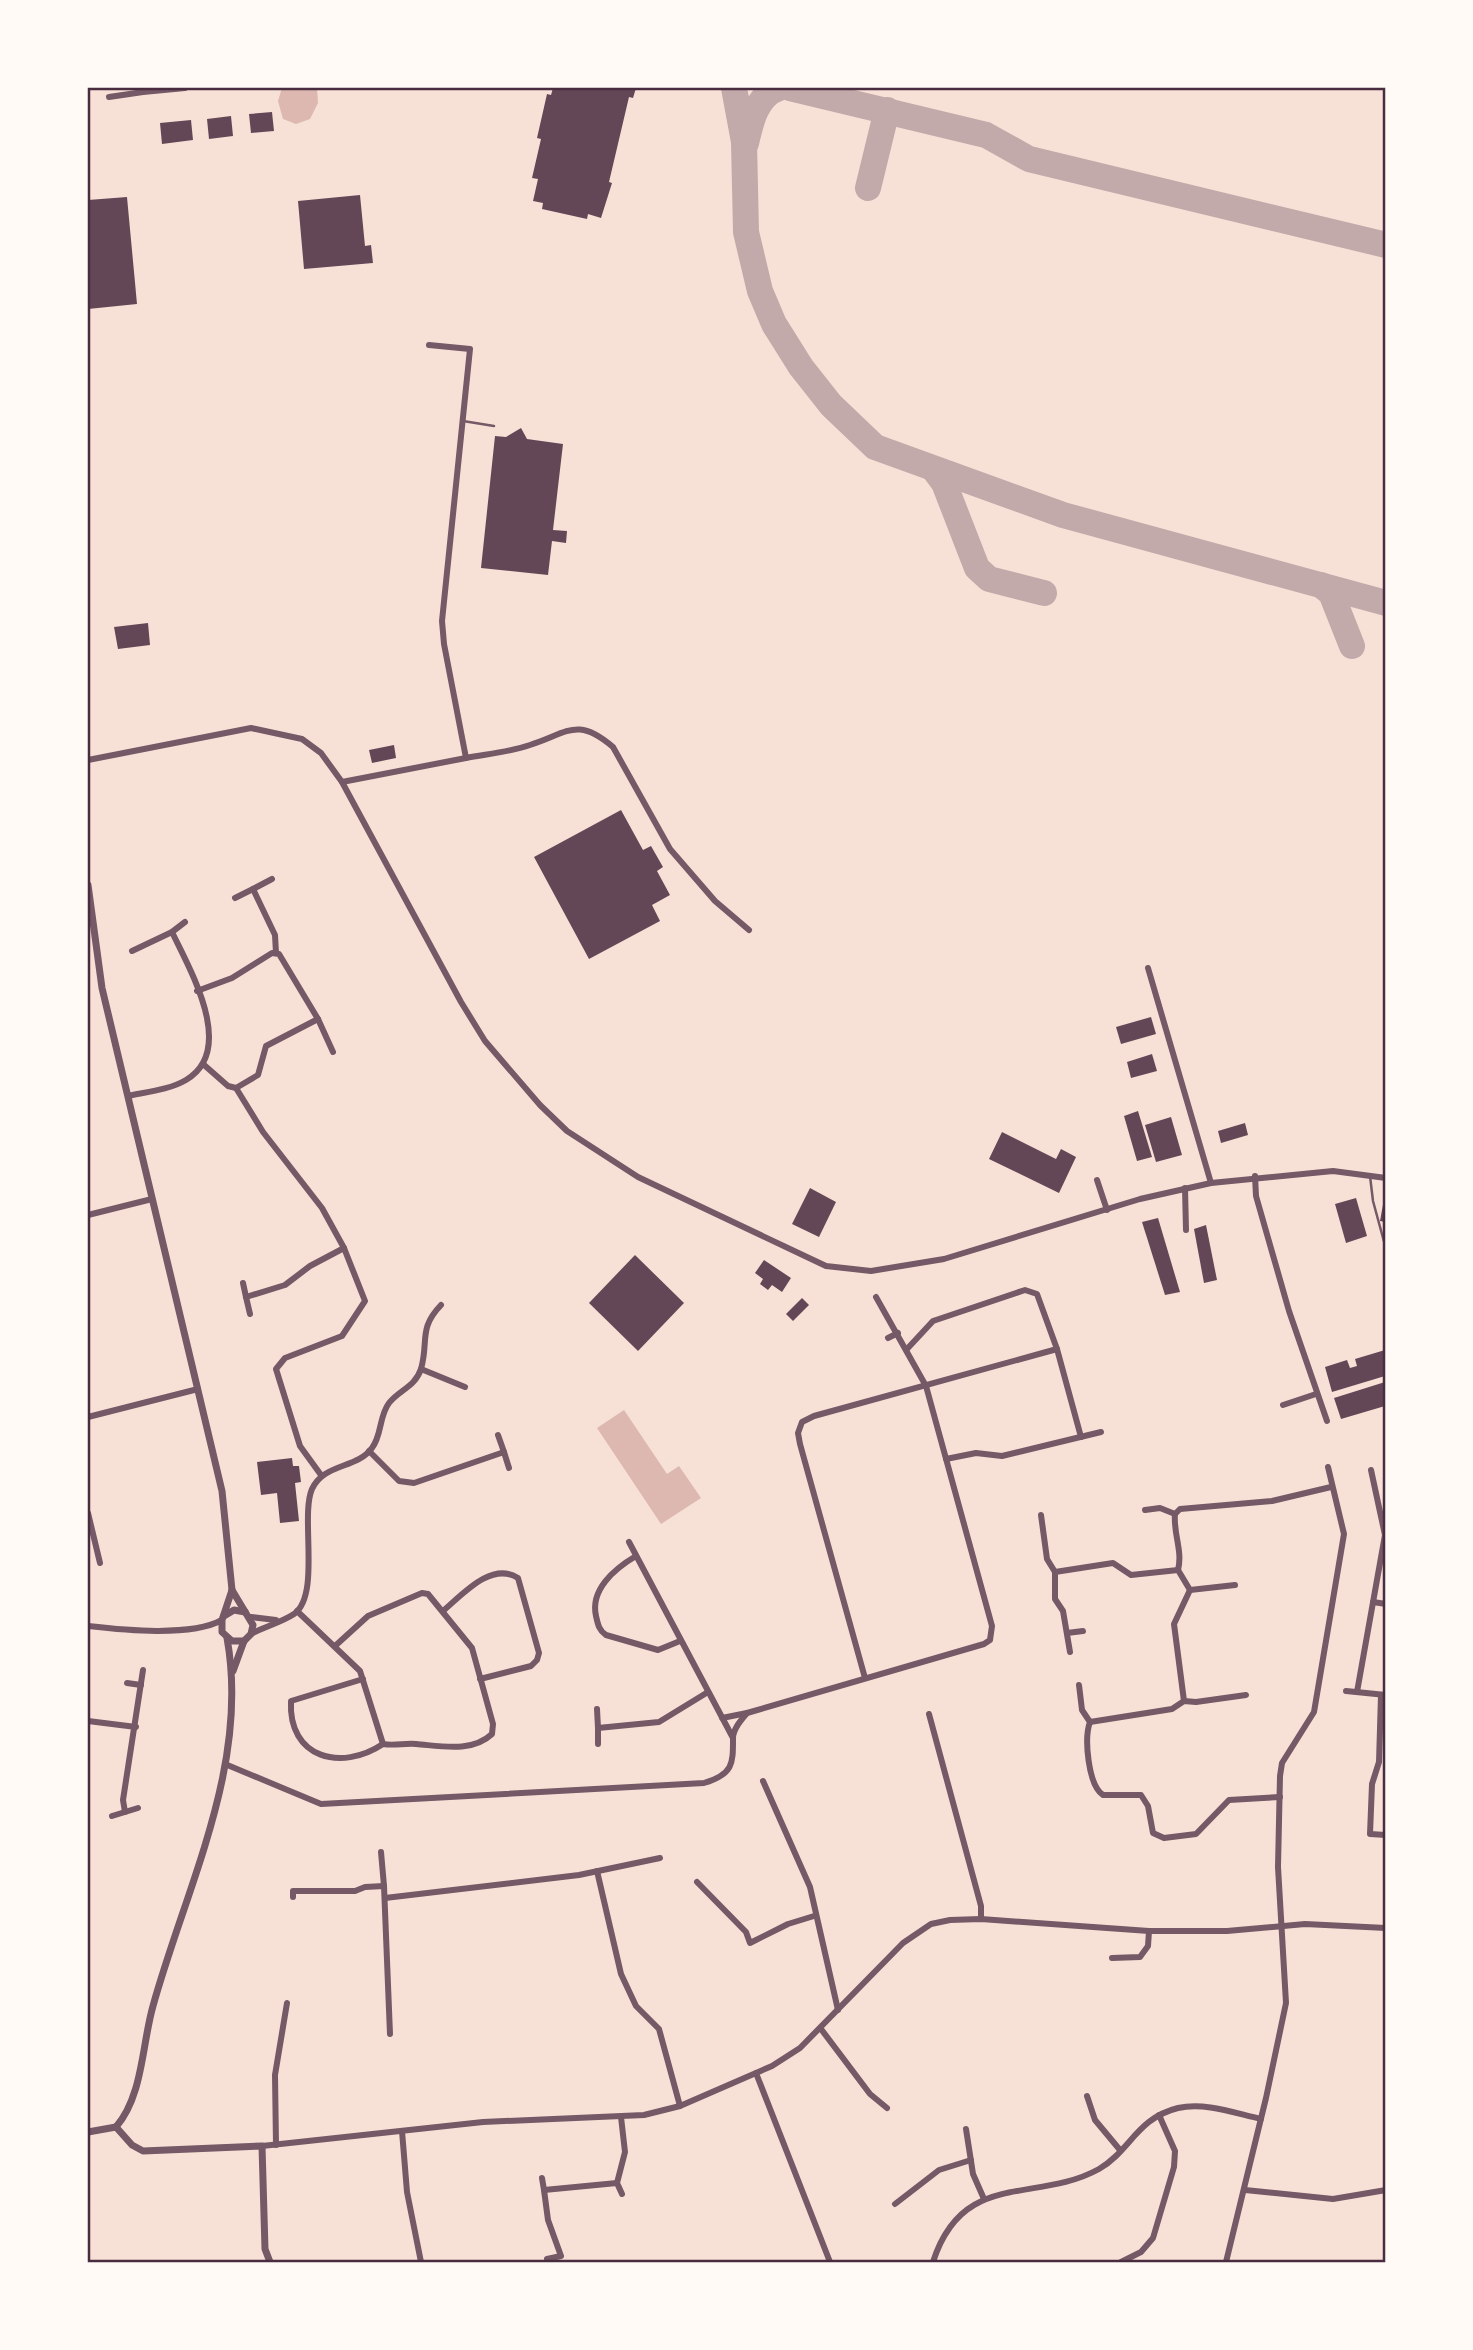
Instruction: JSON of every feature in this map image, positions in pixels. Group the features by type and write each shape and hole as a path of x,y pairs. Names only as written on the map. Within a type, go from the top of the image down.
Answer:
{"street":[{"path":"109,97 143,90 185,88"},
{"path":"429,345 470,349 442,621 466,758"},
{"path":"88,760 251,728 302,739 321,753 342,782 485,1041 518,1082 568,1131 638,1177 826,1266 850,1270 891,1270 944,1259 1185,1188 1255,1176 1333,1171 1385,1178"},
{"path":"342,782 530,745 571,728 593,732 613,747 670,849 715,901 749,930"},
{"path":"235,898 272,879"},
{"path":"88,885 89,908 102,988 224,1502 232,1590 223,1618 232,1673 225,1764 207,1839 152,2009 128,2111 116,2127 88,2132"},
{"path":"253,889 275,935 276,953"},
{"path":"132,951 172,932 185,922"},
{"path":"128,1096 176,1085 186,1080 203,1064 210,1033 197,991 172,932"},
{"path":"197,991 225,981 276,953"},
{"path":"276,953 282,957 318,1019 333,1052"},
{"path":"1149,968 1211,1183"},
{"path":"236,1088 258,1075 266,1045 318,1019"},
{"path":"203,1064 228,1086 236,1088 263,1132 322,1208 344,1248 353,1277 363,1292 365,1301 362,1309 342,1336 285,1358 276,1369 300,1447 321,1475"},
{"path":"1255,1176 1256,1196 1316,1394 1327,1421"},
{"path":"1097,1180 1107,1210"},
{"path":"1185,1188 1186,1230"},
{"path":"88,1215 152,1199"},
{"path":"246,1297 285,1285 310,1266 344,1248"},
{"path":"243,1283 250,1314"},
{"path":"907,1349 933,1321 1025,1290 1037,1294 1043,1303 1081,1437"},
{"path":"722,1718 984,1644 992,1633 926,1386 876,1297"},
{"path":"1043,1303 1052,1300"},
{"path":"232,1673 244,1641 251,1634 297,1611 304,1596 308,1567 310,1492 321,1475 369,1451 389,1403 409,1387 421,1369 424,1330 429,1317 441,1305"},
{"path":"888,1338 898,1333"},
{"path":"865,1678 799,1433 802,1422 814,1416 1057,1349"},
{"path":"421,1369 450,1374 465,1387"},
{"path":"88,1417 198,1389"},
{"path":"1283,1405 1316,1394"},
{"path":"946,1459 976,1453 1002,1456 1101,1432"},
{"path":"498,1435 509,1468"},
{"path":"369,1451 399,1480 407,1484 504,1451"},
{"path":"1226,2263 1286,2003 1278,1867 1282,1763 1314,1712 1343,1545 1344,1525 1331,1487 1328,1467"},
{"path":"1357,1692 1385,1535 1371,1470"},
{"path":"1145,1510 1160,1508 1175,1514 1189,1507 1272,1501 1331,1487"},
{"path":"88,1513 100,1563"},
{"path":"1175,1514 1178,1570 1190,1590"},
{"path":"1041,1515 1048,1559 1055,1572 1055,1600 1063,1611 1070,1652"},
{"path":"1033,1528 1043,1527"},
{"path":"225,1764 246,1770 313,1802 344,1804 704,1783 716,1779 731,1764 735,1755 733,1738 629,1542"},
{"path":"88,1547 95,1544"},
{"path":"636,1556 622,1564 595,1595 593,1603 600,1630 606,1635 659,1650 680,1641"},
{"path":"1055,1572 1107,1563 1118,1566 1131,1576 1178,1570"},
{"path":"443,1611 483,1578 507,1573 518,1578 539,1653 537,1660 531,1665 480,1679"},
{"path":"1219,1578 1221,1587"},
{"path":"1190,1590 1235,1585"},
{"path":"232,1590 253,1625 251,1634"},
{"path":"1184,1701 1174,1624 1190,1590"},
{"path":"335,1646 368,1616 422,1593 428,1594 468,1640 493,1724 490,1736 453,1748 415,1743 383,1744 361,1753 329,1758 310,1751 300,1741 291,1701 363,1679"},
{"path":"1373,1602 1385,1604"},
{"path":"88,1626 156,1631 209,1626 234,1610 279,1620"},
{"path":"297,1611 354,1664 363,1679 383,1744"},
{"path":"209,1626 244,1641"},
{"path":"1067,1633 1083,1631"},
{"path":"125,1812 123,1790 136,1727 143,1670"},
{"path":"127,1683 141,1685"},
{"path":"1079,1685 1082,1710 1090,1722 1087,1734 1095,1787 1103,1795 1141,1795 1147,1805 1151,1827 1158,1837 1196,1833 1229,1800 1280,1797"},
{"path":"1221,1689 1223,1698"},
{"path":"1346,1691 1383,1695 1379,1762 1371,1784 1370,1834 1385,1835"},
{"path":"598,1728 659,1722 708,1692"},
{"path":"1184,1701 1190,1703 1246,1695"},
{"path":"1072,1703 1081,1701"},
{"path":"1090,1722 1172,1709 1184,1701"},
{"path":"597,1709 598,1744"},
{"path":"733,1738 737,1725 747,1713"},
{"path":"929,1714 981,1906 981,1919"},
{"path":"88,1721 136,1727"},
{"path":"763,1781 810,1886 814,1916 838,2010"},
{"path":"112,1816 138,1808"},
{"path":"381,1852 390,2034"},
{"path":"384,1898 597,1871 660,1858"},
{"path":"597,1871 621,1974 636,2006 659,2029 680,2106"},
{"path":"293,1882 293,1894 355,1891 365,1887 383,1886"},
{"path":"697,1882 746,1932 750,1943 788,1924 814,1916"},
{"path":"697,1895 704,1889"},
{"path":"116,2127 131,2145 143,2151 276,2145 483,2122 621,2117 680,2106 756,2073 800,2048 886,1958 917,1932 940,1922 981,1919 1149,1931 1227,1931 1282,1925 1385,1928"},
{"path":"1112,1958 1140,1957 1148,1946 1149,1931"},
{"path":"276,2145 275,2075 287,2003"},
{"path":"821,2029 870,2094 887,2108"},
{"path":"756,2073 830,2263"},
{"path":"1087,2096 1095,2120 1121,2150"},
{"path":"933,2263 947,2233 960,2218 984,2199 1007,2191 1079,2177 1102,2167 1121,2150 1138,2129 1159,2115 1177,2109 1203,2106 1261,2119"},
{"path":"1121,2263 1141,2252 1153,2238 1174,2167 1175,2151 1159,2115"},
{"path":"621,2117 625,2152 617,2183 622,2194"},
{"path":"966,2129 973,2174 984,2199"},
{"path":"401,2131 407,2192 421,2263"},
{"path":"262,2146 265,2249 270,2263"},
{"path":"895,2204 939,2170 971,2160"},
{"path":"542,2178 548,2220 561,2256 547,2259"},
{"path":"544,2190 617,2183"},
{"path":"1244,2190 1333,2200 1385,2190"}],"lane":[{"path":"463,421 494,426"},
{"path":"1370,1176 1385,1248"}],"shaded area":[{"path":"282,88 317,88 318,103 310,119 296,124 283,119 278,101"},
{"path":"624,1410 667,1474 679,1466 701,1498 661,1524 597,1428"}],"building":[{"path":"553,88 636,88 633,98 629,97 609,182 612,183 601,218 588,214 587,219 542,209 543,203 533,201 538,179 532,178 541,139 537,138 547,94 551,95"},
{"path":"272,112 274,131 251,133 249,114"},
{"path":"231,116 233,136 209,139 207,119"},
{"path":"191,120 193,140 162,144 160,123"},
{"path":"360,195 365,246 371,245 373,263 304,269 298,201"},
{"path":"127,197 137,304 88,309 88,200"},
{"path":"521,428 527,439 563,444 553,530 567,531 566,543 552,541 548,575 481,568 495,436 506,437"},
{"path":"148,623 150,645 118,649 114,627"},
{"path":"394,745 396,758 372,763 369,750"},
{"path":"621,810 643,850 651,846 663,867 657,871 670,895 652,905 660,921 589,959 534,857"},
{"path":"1151,1017 1156,1034 1121,1044 1116,1027"},
{"path":"1152,1054 1157,1071 1131,1078 1127,1062"},
{"path":"1138,1111 1152,1157 1137,1161 1124,1116"},
{"path":"1171,1117 1182,1155 1156,1162 1145,1125"},
{"path":"1245,1123 1248,1135 1221,1143 1218,1131"},
{"path":"1002,1132 1056,1159 1061,1149 1076,1157 1059,1193 989,1159"},
{"path":"810,1188 836,1202 819,1237 792,1224"},
{"path":"1356,1198 1367,1236 1346,1243 1335,1204"},
{"path":"1385,1199 1385,1222 1380,1221"},
{"path":"1158,1218 1180,1292 1165,1295 1142,1222"},
{"path":"1206,1225 1217,1280 1204,1283 1194,1229"},
{"path":"635,1255 684,1303 638,1351 589,1303"},
{"path":"764,1260 791,1278 782,1292 772,1285 768,1290 760,1284 763,1279 755,1273"},
{"path":"802,1298 809,1305 793,1321 786,1314"},
{"path":"1385,1350 1385,1376 1332,1392 1325,1367 1347,1360 1350,1368 1357,1366 1355,1359"},
{"path":"1385,1382 1385,1406 1341,1419 1334,1398"},
{"path":"292,1458 293,1466 299,1466 301,1482 295,1483 299,1521 280,1523 277,1493 261,1495 257,1462"}],"taxiway":[{"path":"734,88 744,142 746,232 760,291 774,324 801,367 831,405 875,447 1063,515 1386,603"},
{"path":"746,143 760,103 771,91 779,88"},
{"path":"790,88 986,135 1029,159 1386,245"},
{"path":"868,188 887,110"},
{"path":"935,471 944,483 977,568 989,579 1044,593"},
{"path":"1321,585 1331,593 1352,646"}]}
